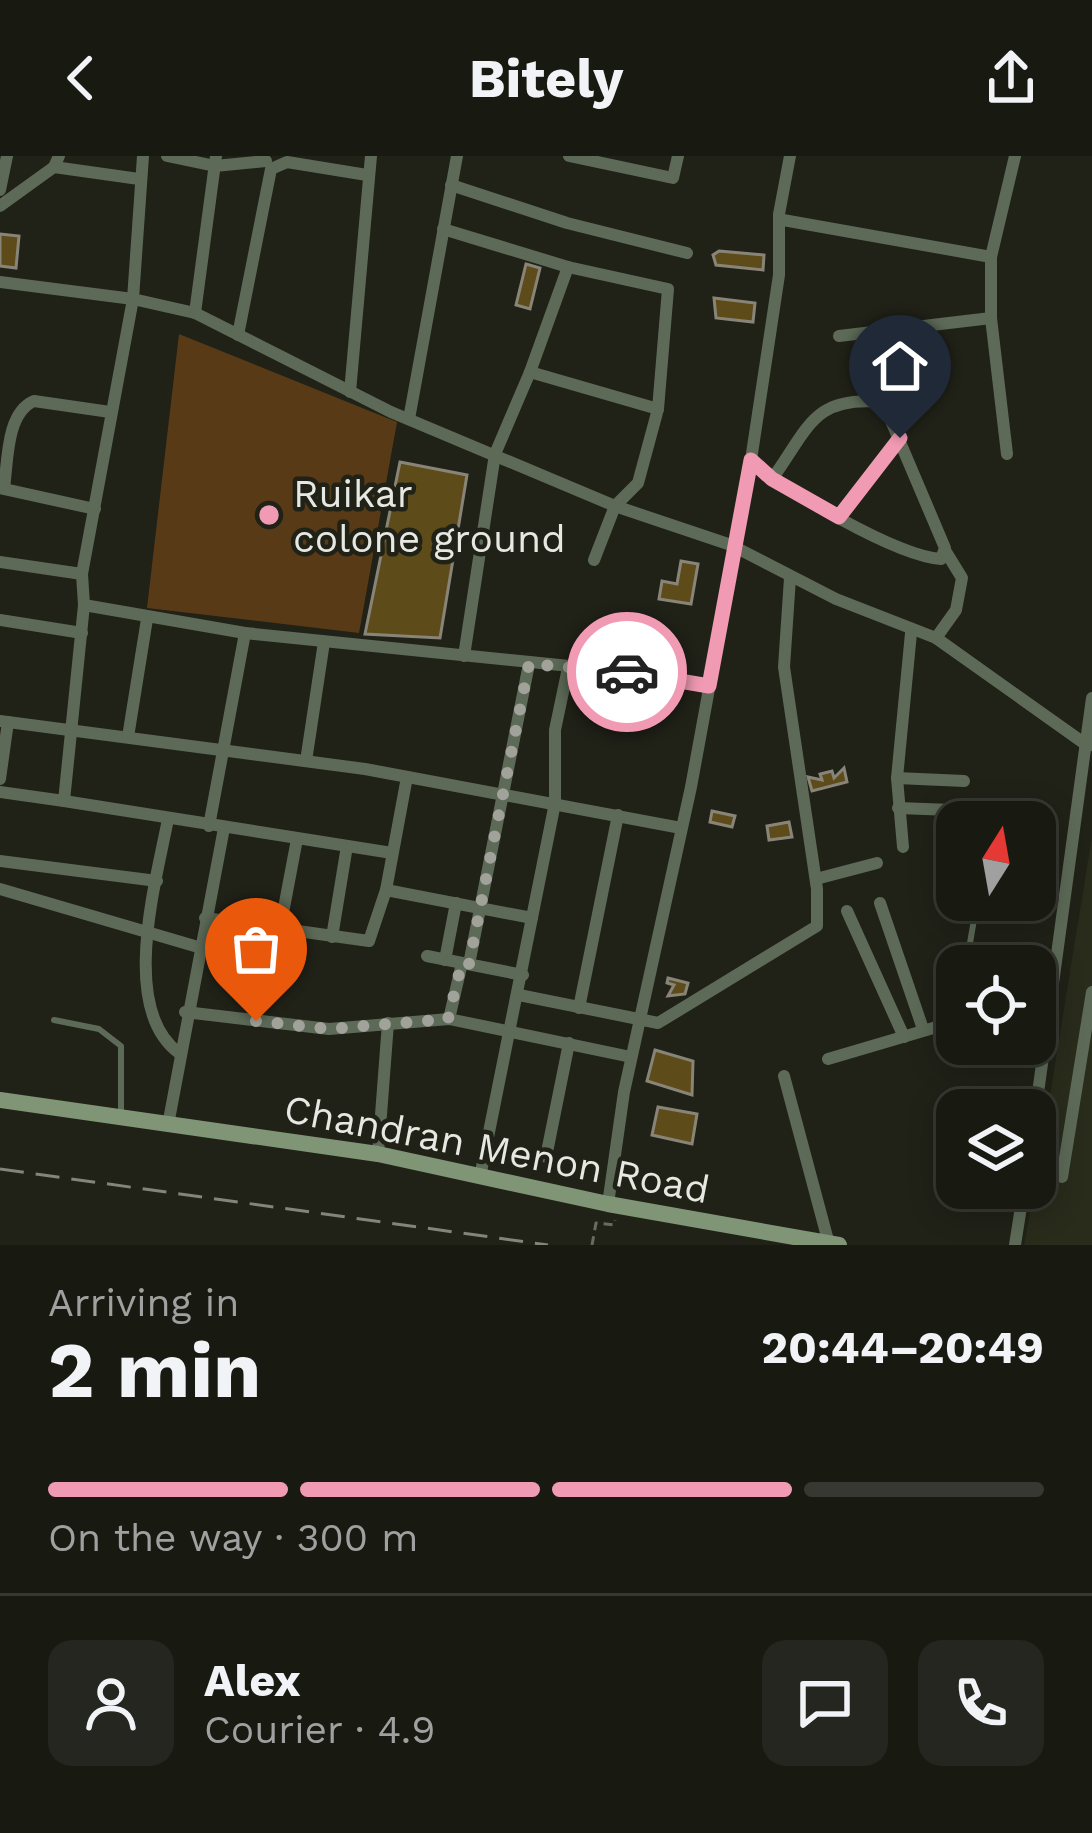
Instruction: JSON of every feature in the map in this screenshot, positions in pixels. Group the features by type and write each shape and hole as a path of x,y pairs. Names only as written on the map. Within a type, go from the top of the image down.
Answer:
{"street":[{"path":"0,190 8,156"},
{"path":"64,801 82,633 82,574 134,299 143,156"},
{"path":"167,156 266,161"},
{"path":"350,392 371,156"},
{"path":"409,419 457,156"},
{"path":"569,156 673,178 678,156"},
{"path":"608,1204 631,1057 681,828 731,545 751,460 790,156"},
{"path":"1006,454 991,318 991,257 1015,156"},
{"path":"0,206 56,161 139,179"},
{"path":"195,313 216,161"},
{"path":"238,335 272,169 287,162 367,175"},
{"path":"451,185 567,223 687,253"},
{"path":"782,220 991,257"},
{"path":"443,229 568,267 668,289 658,409 638,483 616,506 594,560"},
{"path":"464,656 495,454 568,267"},
{"path":"0,282 134,299 195,313 409,419 616,506 731,545 910,633 936,638 1088,746"},
{"path":"839,336 991,318"},
{"path":"880,330 903,349 909,365 883,402"},
{"path":"530,372 658,409"},
{"path":"772,479 824,408 853,399 883,402"},
{"path":"883,402 946,552 962,578 956,610 936,638"},
{"path":"95,508 2,488 17,416 25,404 110,412"},
{"path":"839,517 900,438"},
{"path":"751,460 772,479 839,517 932,559 941,560 946,552"},
{"path":"0,562 82,574"},
{"path":"519,995 642,1022 676,1017 812,933 819,917 816,879 784,667 790,578"},
{"path":"84,604 245,633 709,686"},
{"path":"128,737 147,619"},
{"path":"0,620 82,633"},
{"path":"168,1125 185,1012 206,918 225,750 245,633"},
{"path":"903,847 897,778 910,633"},
{"path":"306,761 324,642"},
{"path":"448,1019 479,908 529,664"},
{"path":"481,1172 555,803 555,730 568,668"},
{"path":"1056,978 1089,763 1092,698"},
{"path":"0,779 4,722 306,761 681,828"},
{"path":"206,918 332,938 372,938 407,777"},
{"path":"897,778 964,781"},
{"path":"0,791 392,853"},
{"path":"898,808 936,809"},
{"path":"579,1008 618,814"},
{"path":"168,819 146,935 150,1010 164,1042 179,1053"},
{"path":"280,929 297,838"},
{"path":"332,938 347,846"},
{"path":"0,860 157,881"},
{"path":"816,879 877,863"},
{"path":"0,889 198,947"},
{"path":"386,890 532,918"},
{"path":"445,960 456,903"},
{"path":"880,903 922,1030"},
{"path":"847,911 904,1037"},
{"path":"427,956 523,975"},
{"path":"1062,1177 1092,992"},
{"path":"185,1012 329,1029 448,1019 631,1057"},
{"path":"378,1154 388,1023"},
{"path":"828,1059 936,1026"},
{"path":"546,1157 568,1043"},
{"path":"784,1076 829,1244"},
{"name":"Chandran Menon Road","path":"0,1100 378,1154 481,1172 608,1204 839,1245"},
{"path":"1015,1245 1021,1209"}],"lane":[{"path":"54,1020 99,1029 121,1046 120,1118"}],"path":[{"path":"592,1245 596,1223 614,1225"}],"shaded area":[{"name":"Ruikar colone ground","path":"179,334 397,422 359,633 147,608"},
{"path":"1092,836 1092,1245 1024,1245 1031,1209 1056,1209 1056,1089 1051,1089"}],"building":[{"path":"0,234 19,236 16,268 0,266"},
{"path":"719,251 764,255 763,270 716,265 713,255"},
{"path":"526,264 540,268 530,309 516,305"},
{"path":"714,298 755,303 753,322 716,318"},
{"path":"400,462 467,475 440,638 365,634"},
{"path":"681,561 698,564 691,604 659,599 662,581 677,584"},
{"path":"844,768 847,782 812,791 808,777 822,780 820,774 832,771 834,778"},
{"path":"712,811 735,816 732,827 710,822"},
{"path":"789,822 792,837 769,840 767,826"},
{"path":"668,978 688,983 685,994 668,996 674,985 667,983"},
{"path":"655,1050 693,1061 692,1095 647,1081"},
{"path":"658,1107 697,1114 692,1144 652,1135"}],"railway":[{"path":"0,1169 548,1245"}],"way so far":[{"path":"256,1021 329,1029 415,1018 448,1019 462,962 469,964 529,664 627,672"}],"place":[{"name":"Ruikar colone ground","path":"269,515"}],"route":[{"path":"627,672 709,686 731,545 751,460 772,479 839,517 900,438"}]}
